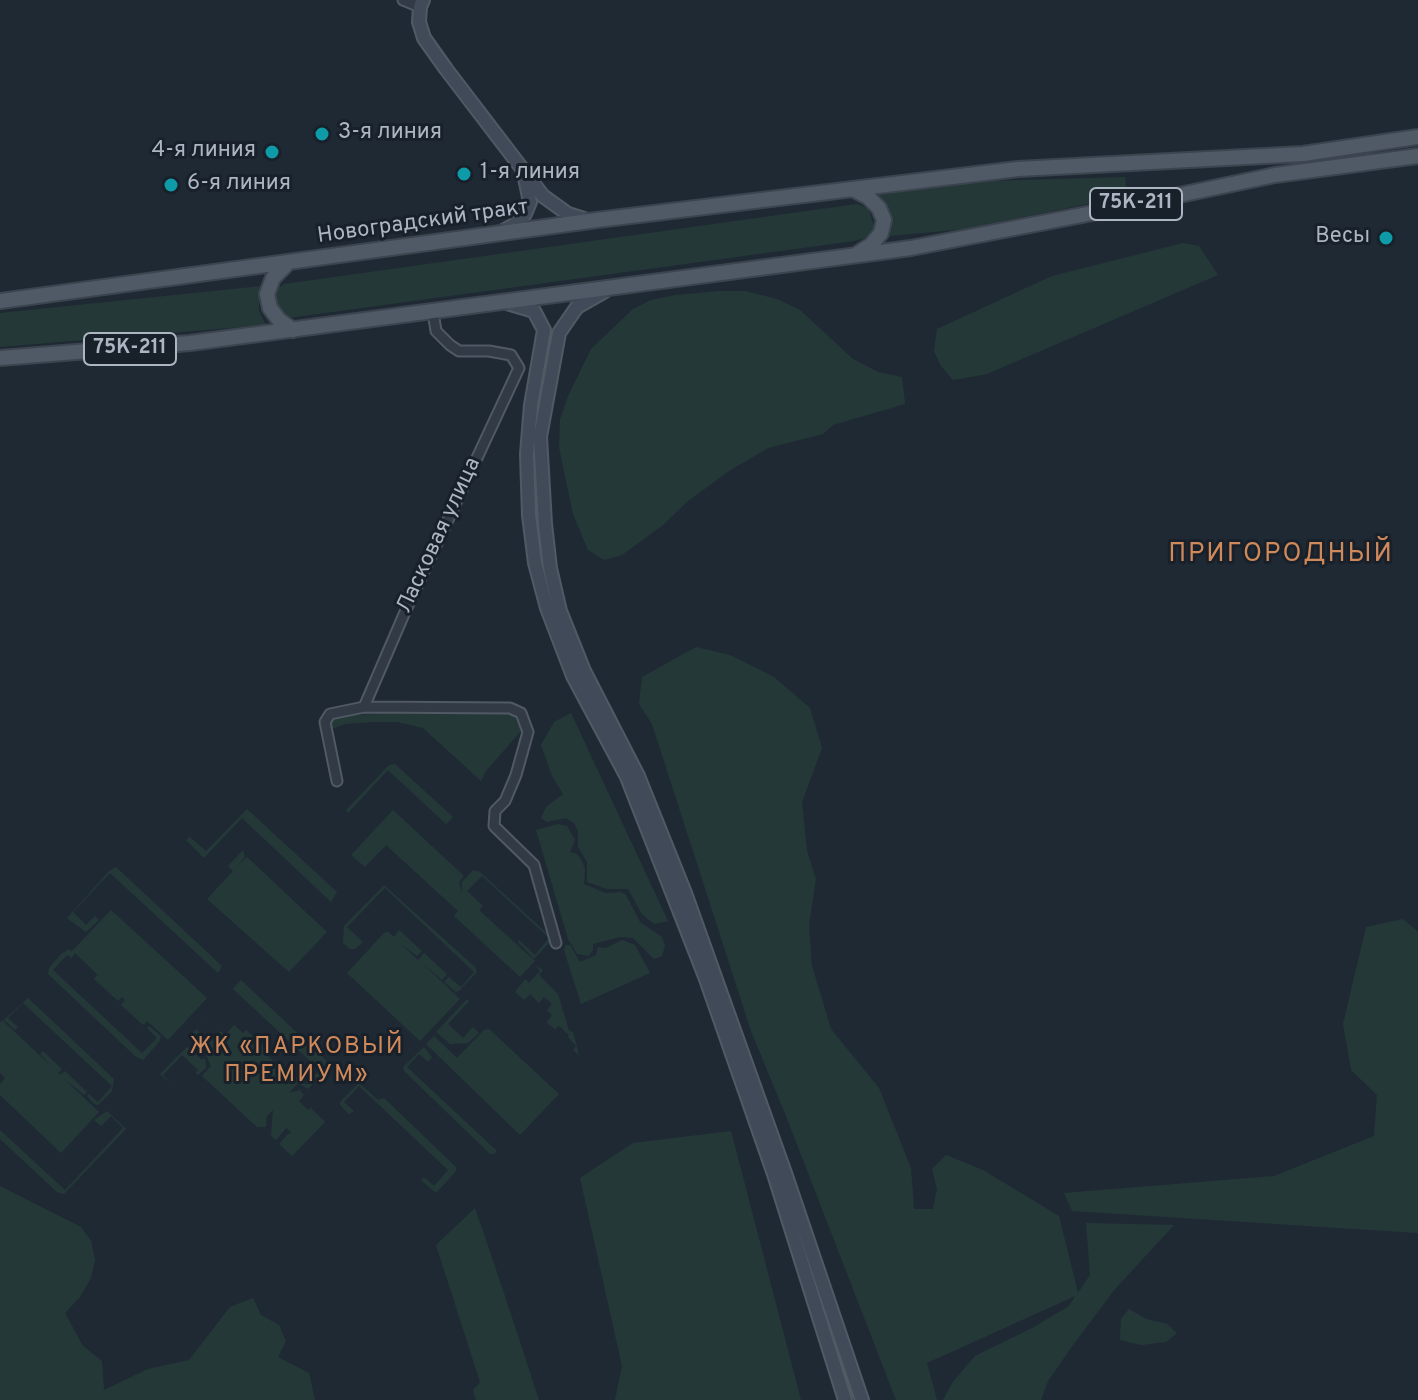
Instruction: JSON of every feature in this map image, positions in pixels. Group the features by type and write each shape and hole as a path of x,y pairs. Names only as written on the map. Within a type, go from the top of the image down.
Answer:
{"main road":[{"path":"422,3 419,22 424,38 522,172 555,206 581,219 597,220"},
{"name":"Новоградский тракт","path":"0,301 597,220 1018,169 1303,154 1418,137"},
{"name":"75К-211","path":"0,358 97,352 293,330 911,248 1275,175 1418,156"},
{"path":"498,234 525,214 530,202 522,172"},
{"path":"852,189 868,197 879,208 884,220 881,233 871,245 853,256"},
{"path":"286,264 273,278 267,294 270,308 279,320 293,330"},
{"path":"612,288 577,307 557,338 540,437 550,568 560,611 584,671 638,776 685,893 862,1400"},
{"path":"504,303 534,311 544,330 531,405 527,454 534,551 547,608 573,676 627,777 706,979 774,1174 845,1400"}],"street":[{"path":"403,0 422,3"},
{"name":"Ласковая улица","path":"364,707 519,368 511,355 459,351 436,331 433,312"},
{"path":"337,781 325,722 330,714 364,707 510,708 521,713 528,732 525,745 505,801 493,818 494,826 533,863 556,943"}],"green space":[{"path":"1125,177 1127,196 965,229 889,236 890,218 877,195 990,181"},
{"path":"857,204 869,209 874,227 865,238 854,241 288,318 280,315 273,301 277,289 284,284"},
{"path":"1183,243 1199,246 1218,275 987,374 953,380 941,366 934,351 937,329 1052,276"},
{"path":"262,286 259,311 266,325 0,347 0,313"},
{"path":"745,291 777,299 800,310 853,359 878,372 902,377 905,404 833,425 823,434 768,448 688,501 663,525 622,555 604,560 588,550 573,514 559,447 560,419 569,394 591,349 633,309 651,300 675,295"},
{"path":"696,647 730,655 774,677 810,708 822,748 802,802 807,851 816,879 809,925 812,966 831,1029 879,1088 911,1168 914,1209 933,1209 937,1189 932,1169 946,1155 983,1170 1059,1216 1078,1293 1090,1275 1086,1223 1174,1225 1115,1289 1048,1381 1041,1400 943,1400 952,1383 975,1356 1069,1306 1075,1296 927,1363 937,1400 896,1400 751,1031 652,724 639,704 642,677"},
{"path":"505,712 515,717 521,731 481,781 423,728 397,722 372,722 345,724 331,729 329,723 341,715"},
{"path":"571,713 668,921 654,924 642,914 628,889 607,889 587,882 587,862 578,847 578,831 574,823 566,818 547,822 541,818 546,807 563,794 552,776 541,745 554,722"},
{"path":"395,764 453,817 446,824 388,770 348,813 346,810 389,765"},
{"path":"247,809 337,892 331,902 242,818 204,858 186,840 190,837 206,851"},
{"path":"393,810 464,876 459,882 462,892 462,882 473,870 480,872 551,937 534,959 519,940 535,955 549,938 482,876 467,891 483,906 479,910 535,961 520,977 454,916 458,911 386,845 365,867 351,855"},
{"path":"558,824 567,826 575,840 570,852 577,854 582,861 584,884 605,893 621,892 626,895 640,922 662,937 665,946 662,956 654,959 633,938 620,937 593,944 589,956 577,954 568,939 536,830"},
{"path":"243,850 245,857 237,866 247,857 327,932 289,972 207,899 233,871 228,866"},
{"path":"116,867 222,966 218,973 110,873 73,912 86,925 95,916 99,920 86,932 67,918 109,871"},
{"path":"384,885 475,967 477,972 459,991 456,992 444,982 449,977 461,987 474,972 385,888 347,927 363,942 355,949 343,943 344,926"},
{"path":"111,910 207,998 168,1040 147,1021 143,1025 121,1005 125,1000 122,997 118,1001 94,979 97,975 100,977 75,953 72,958 67,955 53,970 142,1053 157,1038 147,1028 149,1026 161,1036 143,1060 135,1056 48,974 49,968 61,954 69,949 72,951"},
{"path":"1403,919 1418,932 1418,1233 1072,1211 1064,1193 1274,1176 1374,1136 1377,1095 1351,1070 1343,1024 1366,927"},
{"path":"399,930 422,951 417,956 400,943 418,960 424,953 447,974 442,980 421,962 460,999 420,1041 347,973 384,933 388,932 394,937"},
{"path":"622,940 635,945 650,973 581,1004 564,950 566,945 570,945 580,962 596,955 598,947 606,948"},
{"path":"536,966 543,970 539,975 558,994 569,1031 573,1032 579,1055 573,1050 576,1046 569,1035 559,1026 555,1029 548,1024 552,1015 547,1010 552,1004 544,997 539,1003 530,994 524,1000 515,992 525,979 529,983 540,971"},
{"path":"241,980 329,1063 308,1089 298,1083 289,1093 300,1090 304,1095 299,1101 325,1122 292,1156 279,1144 292,1133 286,1128 276,1140 271,1136 273,1110 267,1116 266,1127 257,1127 202,1076 211,1066 206,1055 213,1048 206,1051 190,1036 196,1029 210,1042 221,1031 225,1035 234,1025 243,1033 246,1030 268,1050 266,1054 292,1078 295,1076 306,1085 320,1070 233,989 220,1003"},
{"path":"28,998 114,1079 112,1091 98,1105 87,1096 89,1094 98,1102 112,1086 23,1003 8,1018 18,1027 15,1030 4,1020"},
{"path":"467,999 469,1001 448,1024 463,1038 473,1027 479,1033 468,1043 450,1044 436,1032"},
{"path":"2,1020 52,1067 40,1054 43,1051 62,1069 58,1073 60,1075 65,1071 87,1092 84,1095 62,1077 99,1112 61,1153 0,1095 0,1084 5,1078 0,1073"},
{"path":"489,1029 559,1094 520,1135 426,1044 434,1036 457,1058 484,1030"},
{"path":"187,1047 195,1049 193,1052 202,1060 205,1058 206,1068 198,1075 198,1070 182,1055 163,1075 171,1084 160,1074"},
{"path":"424,1047 432,1057 428,1062 419,1054 407,1067 497,1151 494,1154 490,1154 404,1071 403,1067"},
{"path":"359,1083 378,1100 384,1098 456,1167 456,1171 436,1193 421,1180 424,1177 434,1186 448,1170 359,1086 344,1102 354,1111 349,1114 340,1105"},
{"path":"107,1111 126,1129 64,1194 57,1192 0,1139 0,1130 65,1190 123,1128 111,1116 101,1126 94,1120"},
{"path":"731,1131 801,1400 615,1400 622,1366 580,1178 633,1143"},
{"path":"0,1186 81,1227 91,1241 95,1260 91,1278 80,1297 65,1313 83,1346 102,1361 104,1390 148,1369 189,1360 230,1307 253,1298 261,1315 279,1325 286,1341 278,1357 309,1373 315,1400 0,1400"},
{"path":"475,1208 539,1400 476,1400 473,1390 480,1382 436,1245"},
{"path":"1129,1309 1146,1319 1167,1324 1177,1333 1166,1342 1141,1345 1120,1340 1121,1319"}],"place":[{"name":"3-я линия","path":"322,134"},
{"name":"4-я линия","path":"272,152"},
{"name":"1-я линия","path":"464,174"},
{"name":"6-я линия","path":"171,185"},
{"name":"Весы","path":"1386,238"}],"district":[{"name":"ПРИГОРОДНЫЙ","path":"1281,556"},
{"name":"ЖК «ПАРКОВЫЙ ПРЕМИУМ»","path":"297,1062"}]}
